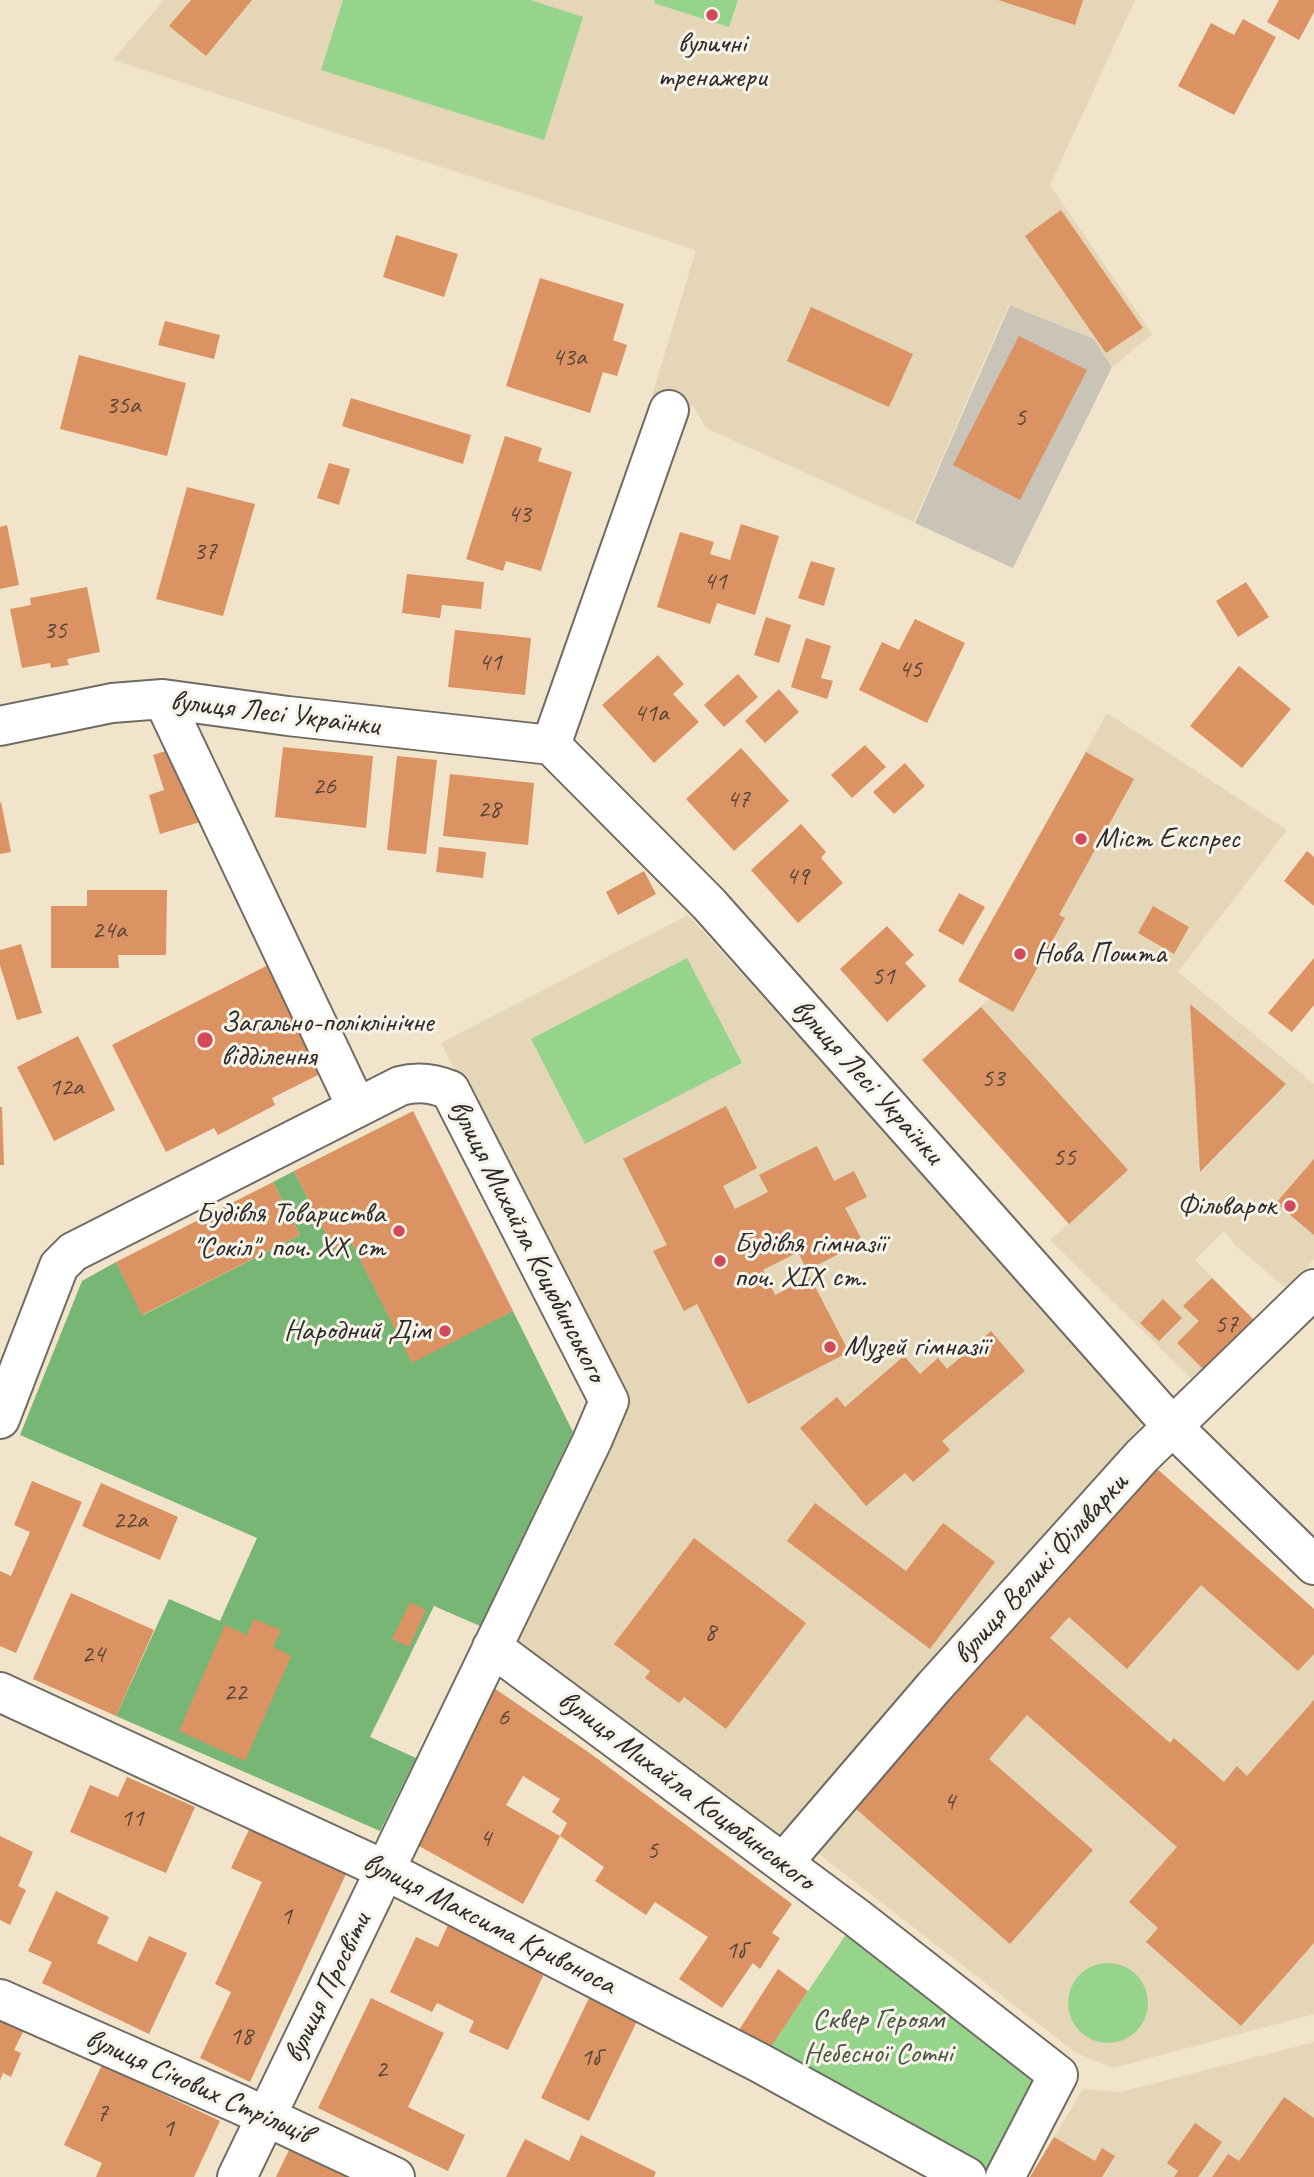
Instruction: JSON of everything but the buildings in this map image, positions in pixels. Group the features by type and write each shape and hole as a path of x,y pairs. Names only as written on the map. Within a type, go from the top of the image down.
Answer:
{"street":[{"path":"551,745 669,410"},
{"path":"163,699 357,1108"},
{"name":"вулиця Лесі Українки","path":"0,726 112,703 163,699 288,716 551,745 709,904 1173,1427 1314,1565"},
{"name":"вулиця Михайла Коцюбинського","path":"0,1419 60,1266 73,1252 400,1086 428,1083 450,1090 609,1401 492,1647 857,1918 1058,2075 1005,2177"},
{"name":"вулиця Великі Фільварки","path":"783,1863 1009,1603 1142,1456 1314,1289"},
{"name":"вулиця Просвіти","path":"237,2177 492,1647"},
{"name":"вулиця Максима Кривоноса","path":"0,1692 385,1870 760,2063 967,2177"},
{"name":"вулиця Січових Стрільців","path":"0,1999 267,2116 395,2177"}],"shaded area":[{"path":"164,0 1135,0 1050,185 1152,334 1113,367 1094,339 1009,304 914,522 706,428 693,406 652,396 696,250 113,60"},
{"path":"1010,305 1094,339 1112,367 1013,568 915,523"},
{"path":"1107,713 1287,830 1178,972 1314,1084 1314,1259 1288,1290 1235,1245 1224,1231 1195,1260 1262,1328 1202,1389 1050,1240 1069,1223 922,1060 989,999 958,981"},
{"path":"688,915 1147,1419 779,1839 517,1643 621,1427 624,1404 441,1043"},
{"path":"1155,1467 1314,1609 1314,2014 1113,2068 1076,2053 816,1852"},
{"path":"1314,2042 1314,2177 1030,2177 1083,2089 1121,2092"}],"green space":[{"path":"343,0 530,0 583,17 544,140 321,70"},
{"name":"вуличні тренажери","path":"655,0 738,0 729,27 654,3"},
{"path":"687,958 742,1063 585,1144 531,1039"},
{"path":"294,1171 334,1249 351,1241 412,1362 513,1311 573,1432 480,1626 434,1606 370,1737 416,1758 380,1831 116,1716 169,1599 220,1621 257,1538 20,1435 82,1281 116,1262 143,1315 300,1235 273,1182"},
{"name":"Сквер Героям Небесної Сотні","path":"857,1918 1058,2075 1005,2177 967,2177 760,2063"},
{"path":"1100,1963 1116,1963 1137,1974 1148,1995 1148,2011 1137,2032 1116,2043 1100,2043 1086,2037 1074,2025 1068,2011 1068,1995 1074,1981 1086,1969"}],"place":[{"name":"вуличні тренажери","path":"712,15"},
{"name":"Міст Експрес","path":"1081,839"},
{"name":"Нова Пошта","path":"1020,954"},
{"name":"Загально-поліклінічне відділення","path":"205,1040"},
{"name":"Фільварок","path":"1290,1206"},
{"name":"Будівля Товариства \"Сокіл\", поч. ХХ ст","path":"399,1231"},
{"name":"Будівля гімназії поч. XIX ст.","path":"720,1261"},
{"name":"Народний Дім","path":"445,1331"},
{"name":"Музей гімназії","path":"830,1347"}]}
